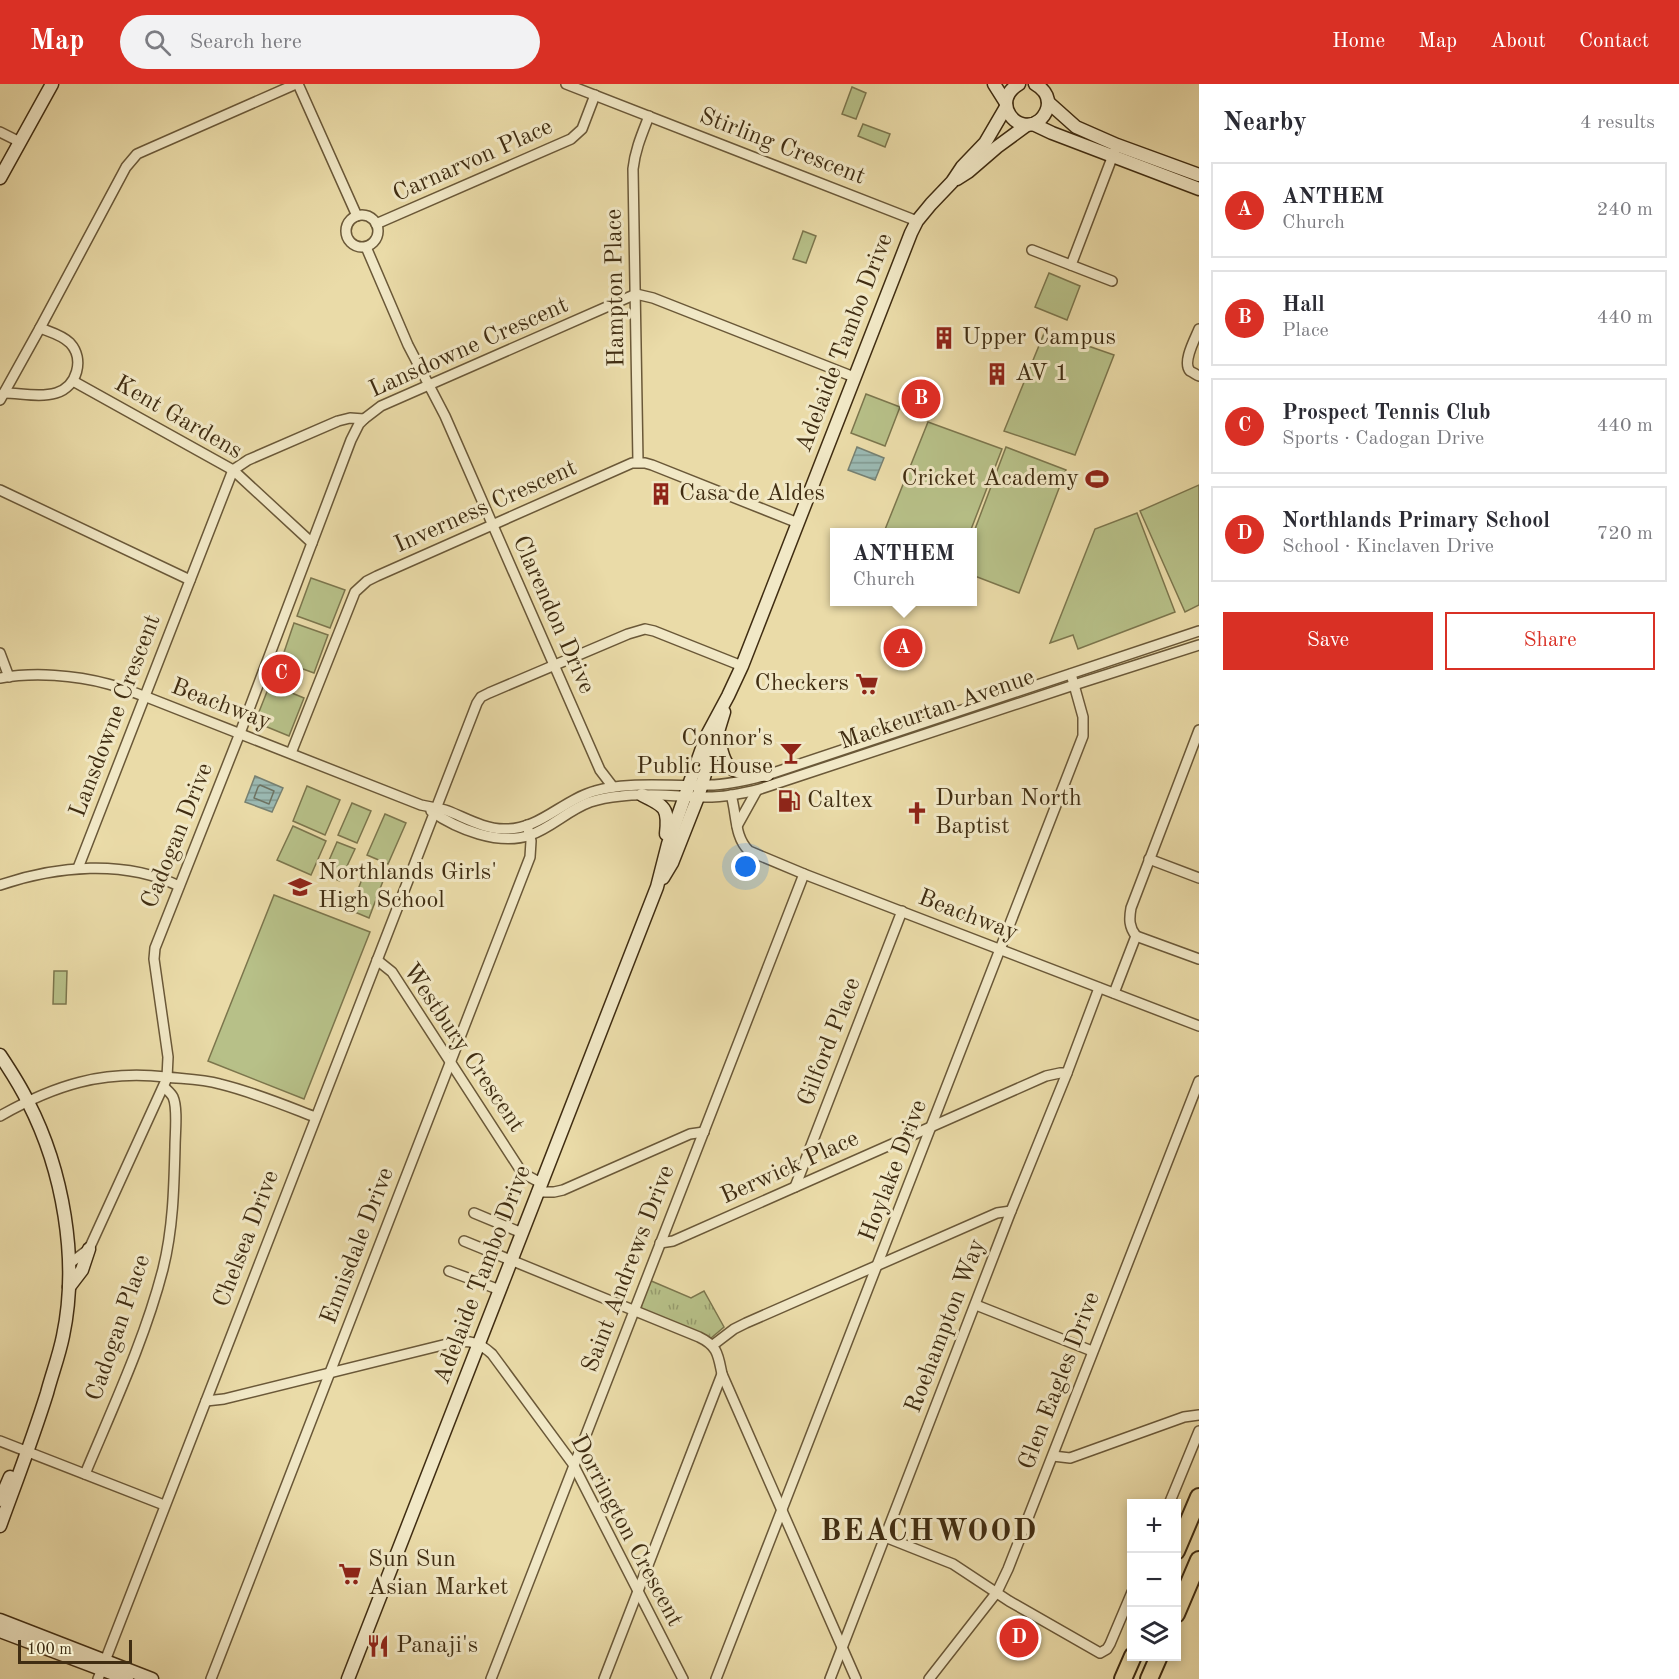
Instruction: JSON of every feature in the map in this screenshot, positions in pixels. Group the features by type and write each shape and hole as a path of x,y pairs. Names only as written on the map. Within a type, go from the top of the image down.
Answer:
{"highway":[{"path":"1181,1539 1199,1497"},
{"path":"1179,1607 1199,1560"},
{"path":"1123,1679 1130,1661"},
{"path":"1149,1679 1157,1661"}],"street":[{"path":"0,178 52,84"},
{"path":"2,396 126,167 131,160 146,150 297,84 357,216"},
{"name":"Stirling Crescent","path":"566,84 917,221"},
{"path":"994,84 1011,118 1016,122 1030,124 1199,176"},
{"name":"Adelaide Tambo Drive","path":"348,1679 657,887 686,791 711,725 742,666 908,241 917,221 985,142 1006,105 1010,90 1019,84"},
{"path":"1035,84 1049,93 1068,121 1077,127 1115,151 1199,189"},
{"name":"Adelaide Tambo Drive","path":"952,182 968,172 997,147 1030,124 1038,122 1046,113 1049,93"},
{"name":"Carnarvon Place","path":"376,224 571,139 582,129 595,95"},
{"name":"Hampton Place","path":"638,462 633,169 639,139 649,116"},
{"path":"0,132 20,142"},
{"path":"1071,265 1115,151"},
{"path":"357,216 368,217 376,224 377,235 366,247 351,243 346,233 348,223 357,216"},
{"name":"Clarendon Drive","path":"366,247 408,345 445,416 600,770 613,787"},
{"path":"1032,250 1112,281"},
{"path":"636,294 653,298 854,377"},
{"name":"Lansdowne Crescent","path":"78,868 232,470 248,460 338,421 350,418 364,419 381,406 636,294"},
{"path":"2,396 56,393 65,389 73,381 77,362 76,354 70,343 40,328"},
{"path":"1199,329 1187,359 1190,371 1199,376"},
{"name":"Kent Gardens","path":"73,381 232,470 312,543"},
{"name":"Cadogan Drive","path":"69,1264 89,1249 165,1082 168,1057 154,959 158,940 240,733 351,440 364,419"},
{"path":"638,462 652,465 798,523"},
{"name":"Inverness Crescent","path":"291,753 351,600 360,586 377,576 638,462"},
{"path":"0,490 190,580"},
{"name":"Chelsea Drive","path":"102,1670 164,1505 477,703 489,693 628,634 645,629 742,666"},
{"name":"Mackeurtan Avenue","path":"686,791 700,791 767,775 1199,632"},
{"name":"Mackeurtan Avenue","path":"700,791 714,797 757,790 1074,684 1199,645"},
{"path":"0,653 4,678"},
{"name":"Hoylake Drive","path":"716,1679 1083,736 1083,717 1071,674"},
{"name":"Beachway","path":"4,678 26,675 72,678 109,684 240,733 435,811 494,828 517,828 527,825 572,800 597,790 613,787 686,791"},
{"name":"Adelaide Tambo Drive","path":"657,887 672,863 700,791 728,696"},
{"path":"1199,729 1129,916 1136,936 1199,959"},
{"path":"718,733 722,758 727,766 738,772 767,775"},
{"path":"810,761 813,773"},
{"path":"597,790 600,770"},
{"path":"737,826 757,790"},
{"name":"Beachway","path":"435,811 445,821 494,838 507,839 530,835 589,802 622,796 686,791"},
{"path":"642,795 655,801 668,816 664,859"},
{"name":"Beachway","path":"731,795 740,838 750,851 804,874 1199,1026"},
{"name":"Ennisdale Drive","path":"211,1679 530,857 530,835 527,825"},
{"path":"1149,859 1199,878"},
{"path":"0,885 30,876 78,868 141,873 179,886"},
{"name":"Saint Andrews Drive","path":"491,1679 804,874"},
{"name":"Gilford Place","path":"795,1187 902,911"},
{"path":"1114,993 1136,936"},
{"name":"Westbury Crescent","path":"377,960 392,972 519,1168 539,1188"},
{"name":"Roehampton Way","path":"831,1679 1099,988"},
{"path":"0,1055 28,1101 45,1140 58,1184 69,1264 64,1335 54,1373 42,1411 0,1500"},
{"name":"Berwick Place","path":"660,1243 672,1241 1046,1076 1067,1073"},
{"path":"0,1116 28,1101 79,1082 125,1075 165,1082 206,1081 243,1090 315,1117"},
{"name":"Glen Eagles Drive","path":"929,1679 997,1593 1008,1569 1199,1081"},
{"name":"Cadogan Place","path":"86,1474 134,1353 163,1267 173,1200 175,1130 174,1102 165,1082"},
{"path":"539,1188 554,1192 563,1190 690,1134 704,1132"},
{"path":"713,1345 746,1323 997,1213 1011,1211"},
{"path":"474,1213 522,1233"},
{"path":"464,1241 633,1312 699,1337 713,1345 717,1351 722,1374 856,1679"},
{"path":"69,1287 82,1270 89,1249"},
{"path":"449,1270 500,1290"},
{"path":"976,1305 1092,1351"},
{"path":"206,1401 224,1399 454,1342 467,1341 478,1344"},
{"name":"Dorrington Crescent","path":"478,1344 492,1353 573,1464 683,1679"},
{"path":"604,1679 722,1374"},
{"path":"1053,1456 1070,1458 1184,1417 1199,1415"},
{"path":"1171,1499 1199,1431"},
{"path":"0,1441 164,1505"},
{"path":"0,1526 25,1450"},
{"path":"885,1537 946,1561 1097,1652 1107,1649 1127,1602"},
{"path":"0,1620 102,1670 152,1679"},
{"path":"0,1630 127,1679"}],"green space":[{"path":"852,87 866,93 856,119 842,114"},
{"path":"863,124 890,134 885,147 858,136"},
{"path":"803,231 816,236 806,263 793,259"},
{"path":"1049,273 1080,286 1067,320 1035,307"},
{"path":"1045,331 1114,355 1075,455 1004,431"},
{"path":"866,394 900,407 885,446 851,433"},
{"path":"928,422 1002,449 972,528 886,528"},
{"path":"1006,447 1066,470 1019,593 977,577 975,528"},
{"path":"1199,485 1199,605 1185,612 1140,511"},
{"path":"1137,513 1175,612 1078,649 1073,635 1050,643 1095,529"},
{"path":"311,578 345,590 330,628 297,616"},
{"path":"294,623 328,635 314,673 281,661"},
{"path":"270,684 304,698 289,736 255,722"},
{"path":"307,786 340,800 325,835 293,821"},
{"path":"352,803 371,811 357,843 338,835"},
{"path":"385,814 406,823 388,864 367,855"},
{"path":"293,826 326,841 311,875 277,860"},
{"path":"337,842 355,849 340,881 323,874"},
{"path":"364,874 383,881 369,918 350,910"},
{"path":"274,895 370,932 304,1099 208,1061"},
{"path":"54,971 67,971 66,1004 53,1004"},
{"path":"649,1280 691,1298 704,1291 724,1327 710,1339 639,1310"}],"water":[{"path":"857,447 884,458 875,480 848,470"},
{"path":"255,776 283,788 272,812 245,802"}],"place":[{"name":"Upper Campus","path":"944,338"},
{"name":"AV 1","path":"997,374"},
{"name":"Hall","path":"921,399"},
{"name":"Cricket Academy","path":"1097,479"},
{"name":"Casa de Aldes","path":"661,494"},
{"name":"ANTHEM","path":"903,648"},
{"name":"Prospect Tennis Club","path":"281,674"},
{"name":"Checkers","path":"867,684"},
{"name":"Connor's Public House","path":"791,753"},
{"name":"Caltex","path":"789,801"},
{"name":"Durban North Baptist","path":"917,813"},
{"name":"Northlands Girls' High School","path":"300,887"},
{"name":"Sun Sun Asian Market","path":"350,1574"},
{"name":"Northlands Primary School","path":"1019,1638"},
{"name":"Panaji's","path":"378,1646"}],"district":[{"name":"BEACHWOOD","path":"929,1532"}]}
